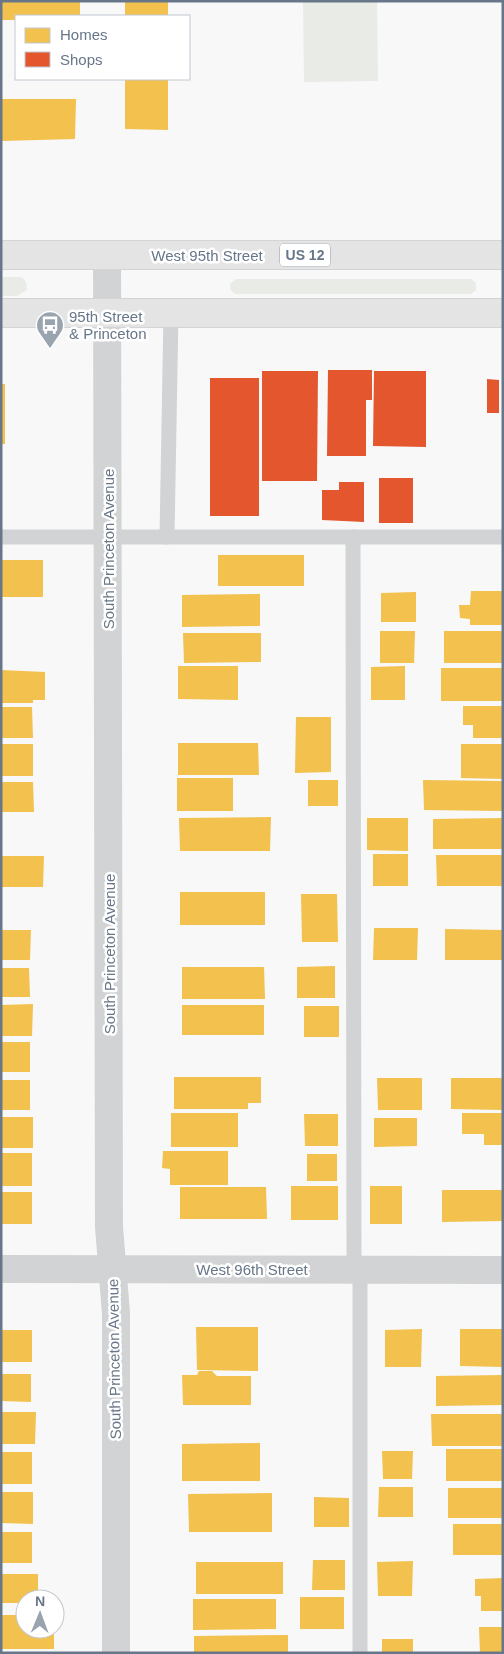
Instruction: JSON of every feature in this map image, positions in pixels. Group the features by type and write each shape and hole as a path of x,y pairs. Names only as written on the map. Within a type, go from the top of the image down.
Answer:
{"main road":[{"name":"West 95th Street","path":"1,255 503,255"},
{"path":"1,313 503,313"}],"street":[{"name":"South Princeton Avenue","path":"107,256 109,1217 116,1313 116,1653"},
{"name":"West 96th Street","path":"1,1269 503,1270"}],"lane":[{"path":"167,537 171,313"},
{"path":"1,537 503,537"},
{"path":"353,537 360,1653"}],"shaded area":[{"path":"303,1 377,1 378,81 304,82"},
{"path":"1,277 22,277 26,282 27,290 17,296 1,296"},
{"path":"236,279 471,279 476,283 476,290 471,294 235,294 230,289 230,284"}],"building: Homes":[{"path":"1,1 80,1 80,15 15,15 15,20 1,20"},
{"path":"125,1 168,1 168,15 125,15"},
{"path":"125,80 168,80 168,130 125,129"},
{"path":"1,99 76,99 75,139 1,141"},
{"path":"1,384 5,384 5,444 1,444"},
{"path":"218,555 304,555 304,586 218,586"},
{"path":"1,560 43,560 43,597 1,597"},
{"path":"471,591 503,591 503,625 470,625 470,619 460,618 459,605 470,605"},
{"path":"416,592 416,622 381,622 381,593"},
{"path":"260,594 260,626 182,627 182,595"},
{"path":"380,631 415,631 414,663 380,663"},
{"path":"444,631 503,631 503,663 444,663"},
{"path":"183,633 261,633 261,662 184,663"},
{"path":"178,666 238,666 238,700 178,699"},
{"path":"405,666 405,700 371,700 371,667"},
{"path":"441,668 503,668 503,701 441,701"},
{"path":"1,670 45,672 45,700 33,700 33,703 1,703"},
{"path":"463,706 503,706 503,738 473,738 473,725 463,725"},
{"path":"1,707 32,707 33,738 1,738"},
{"path":"296,717 331,717 331,772 295,773"},
{"path":"178,743 258,743 259,775 178,775"},
{"path":"1,744 33,744 33,776 1,776"},
{"path":"461,744 503,744 503,779 461,778"},
{"path":"177,778 233,778 233,811 177,811"},
{"path":"308,780 338,780 338,806 308,806"},
{"path":"423,780 503,781 503,811 424,810"},
{"path":"1,782 33,782 34,812 1,812"},
{"path":"271,817 270,851 180,851 179,818"},
{"path":"367,818 408,818 408,851 367,850"},
{"path":"503,818 503,849 433,849 433,819"},
{"path":"373,854 408,854 408,886 373,886"},
{"path":"436,855 503,855 503,886 437,886"},
{"path":"1,856 44,856 43,887 1,887"},
{"path":"180,892 265,892 265,925 180,925"},
{"path":"301,894 337,894 338,942 302,942"},
{"path":"374,928 418,928 417,960 373,960"},
{"path":"445,929 503,930 503,960 445,960"},
{"path":"1,930 31,930 30,960 1,960"},
{"path":"335,966 335,998 297,998 297,967"},
{"path":"182,967 264,967 265,999 182,999"},
{"path":"1,968 29,968 30,997 1,997"},
{"path":"33,1004 32,1036 1,1036 1,1005"},
{"path":"182,1005 264,1005 264,1035 182,1035"},
{"path":"304,1006 339,1006 339,1037 304,1037"},
{"path":"1,1042 30,1042 30,1072 1,1072"},
{"path":"174,1077 261,1077 261,1103 248,1103 248,1109 174,1109"},
{"path":"377,1078 422,1078 422,1110 378,1110"},
{"path":"451,1078 503,1078 503,1110 451,1109"},
{"path":"1,1080 30,1080 30,1110 1,1110"},
{"path":"171,1113 238,1113 238,1147 171,1147"},
{"path":"462,1113 503,1113 503,1145 484,1145 484,1134 462,1134"},
{"path":"304,1114 338,1114 338,1146 305,1146"},
{"path":"1,1117 33,1117 33,1148 1,1148"},
{"path":"374,1118 417,1118 417,1146 374,1147"},
{"path":"163,1151 228,1151 228,1185 170,1185 170,1169 162,1168"},
{"path":"1,1153 32,1153 32,1186 1,1186"},
{"path":"307,1154 337,1154 337,1181 307,1181"},
{"path":"291,1186 338,1186 338,1220 291,1220"},
{"path":"370,1186 402,1186 402,1224 370,1224"},
{"path":"180,1187 266,1187 267,1219 180,1219"},
{"path":"442,1190 503,1190 503,1221 442,1222"},
{"path":"1,1192 32,1192 32,1224 1,1224"},
{"path":"196,1327 258,1327 258,1371 197,1370"},
{"path":"422,1329 421,1367 385,1367 385,1330"},
{"path":"460,1329 503,1329 503,1367 460,1366"},
{"path":"1,1330 32,1330 32,1362 1,1362"},
{"path":"199,1371 212,1371 217,1376 251,1376 251,1405 183,1405 182,1375 197,1375"},
{"path":"1,1374 31,1374 31,1402 1,1401"},
{"path":"503,1375 503,1405 436,1406 436,1376"},
{"path":"1,1412 36,1412 35,1444 1,1444"},
{"path":"431,1414 503,1414 503,1446 432,1446"},
{"path":"260,1443 260,1481 182,1481 182,1444"},
{"path":"446,1449 503,1449 503,1481 446,1481"},
{"path":"382,1451 413,1451 412,1479 383,1479"},
{"path":"1,1452 32,1452 32,1484 1,1484"},
{"path":"379,1487 413,1487 413,1517 378,1517"},
{"path":"448,1488 503,1488 503,1518 448,1518"},
{"path":"1,1492 33,1492 33,1524 1,1523"},
{"path":"272,1493 272,1532 189,1532 188,1494"},
{"path":"314,1497 349,1498 349,1527 314,1527"},
{"path":"453,1524 503,1524 503,1555 453,1555"},
{"path":"1,1532 32,1532 32,1563 1,1563"},
{"path":"313,1560 345,1560 345,1590 312,1590"},
{"path":"413,1561 412,1596 378,1596 377,1562"},
{"path":"196,1562 283,1562 283,1594 196,1594"},
{"path":"1,1574 38,1574 38,1589 15,1589 15,1603 1,1603"},
{"path":"503,1578 503,1611 481,1611 481,1596 475,1596 475,1579"},
{"path":"300,1597 344,1597 344,1629 300,1629"},
{"path":"193,1599 276,1599 276,1629 193,1630"},
{"path":"1,1615 15,1615 15,1639 54,1639 54,1649 1,1649"},
{"path":"479,1627 503,1627 503,1653 480,1653"},
{"path":"288,1635 288,1653 194,1653 194,1636"},
{"path":"382,1639 413,1639 413,1653 382,1653"}],"building: Shops":[{"path":"328,370 372,370 372,400 366,400 366,456 327,456"},
{"path":"262,371 318,371 317,481 262,481"},
{"path":"374,371 426,371 426,447 373,446"},
{"path":"210,378 259,378 259,516 210,516"},
{"path":"487,379 499,380 499,413 487,413"},
{"path":"379,478 413,478 413,523 379,523"},
{"path":"339,482 364,482 364,522 322,520 322,490 339,490"}],"place":[{"name":"95th Street & Princeton","path":"50,349"}]}
